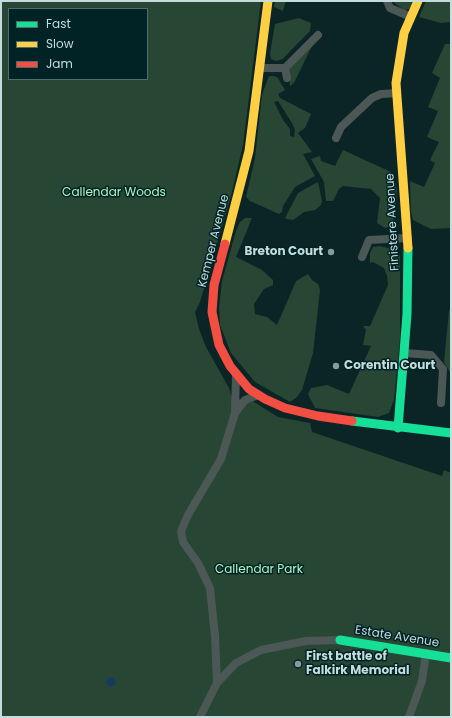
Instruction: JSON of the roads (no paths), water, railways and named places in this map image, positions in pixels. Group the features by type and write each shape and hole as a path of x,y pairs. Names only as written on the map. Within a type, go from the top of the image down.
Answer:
{"street":[{"name":"Kemper Avenue","path":"268,1 249,150 218,269 212,299 214,328 219,345 236,374 258,395 274,404 296,412 398,428 451,433"},
{"path":"387,1 390,8 410,17"},
{"name":"Finistere Avenue","path":"398,428 405,353 408,294 408,238 396,83 401,50 410,17 418,1"},
{"path":"259,68 285,68 318,35"},
{"path":"285,68 287,78"},
{"path":"336,138 341,127 372,98 381,94 397,93"},
{"path":"362,257 369,240 408,238"},
{"path":"405,353 431,355 443,369 441,403"},
{"path":"216,683 215,636 210,588 198,563 183,542 181,531 188,515 221,459 235,413 236,374"},
{"path":"235,413 245,400 258,395"},
{"path":"200,717 216,683 236,663 261,650 306,642 340,640"},
{"name":"Estate Avenue","path":"340,640 451,658"},
{"path":"409,717 422,682 426,653"}],"water":[{"path":"109,678 113,678 115,682 113,686 109,686 107,684 107,680"}],"place":[{"name":"Breton Court","path":"331,252"},
{"name":"Corentin Court","path":"336,366"},
{"name":"First battle of Falkirk Memorial","path":"298,664"}],"park label":[{"name":"Callendar Woods","path":"114,193"},
{"name":"Callendar Park","path":"259,570"}]}
